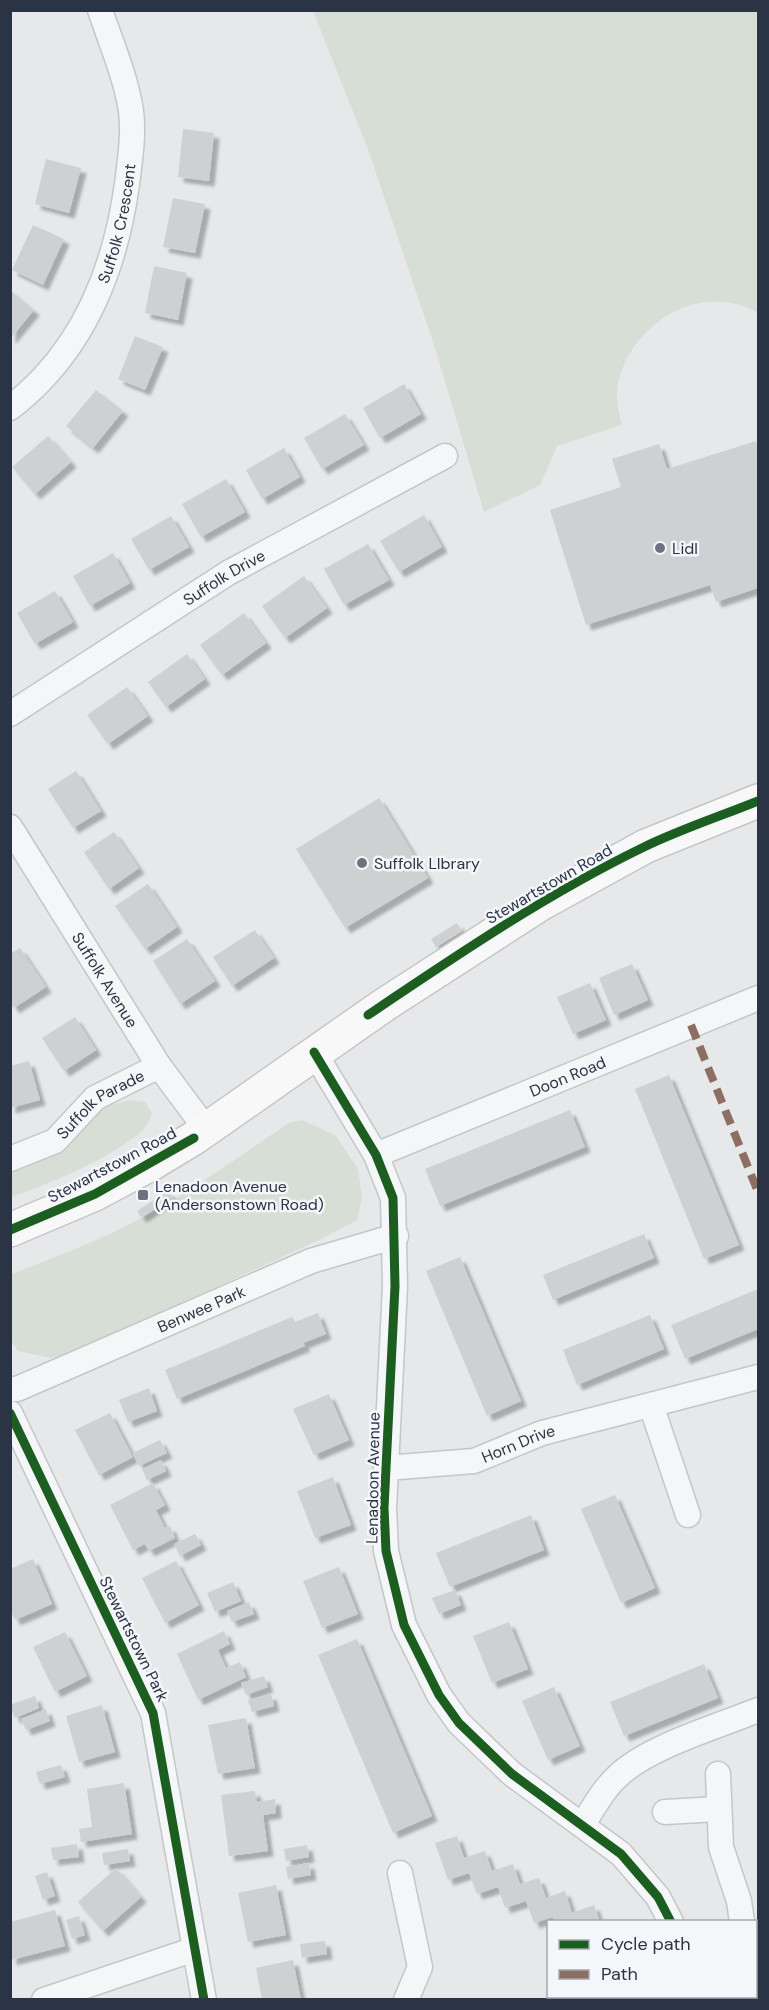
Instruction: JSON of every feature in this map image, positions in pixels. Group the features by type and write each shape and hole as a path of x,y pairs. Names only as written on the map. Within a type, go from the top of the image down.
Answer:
{"main road":[{"name":"Stewartstown Road","path":"10,1230 94,1194 152,1164 206,1130 314,1052 452,960 606,867 646,846 759,801"}],"street":[{"name":"Suffolk Crescent","path":"10,408 58,362 82,329 111,262 124,206 130,164 131,111 125,82 100,10"},
{"name":"Suffolk Drive","path":"10,714 228,573 445,456"},
{"name":"Suffolk Avenue","path":"10,827 159,1066 206,1130"},
{"name":"Doon Road","path":"376,1155 759,998"},
{"name":"Lenadoon Avenue","path":"314,1052 376,1155 393,1198 396,1236 384,1508 386,1551 404,1625 425,1670 459,1724 488,1753 541,1796 583,1824 621,1854 643,1877 670,1920"},
{"name":"Suffolk Parade","path":"10,1160 55,1141 95,1098 159,1066"},
{"name":"Benwee Park","path":"10,1389 17,1389 311,1261 396,1236"},
{"name":"Horn Drive","path":"386,1468 474,1461 542,1433 759,1377"},
{"path":"651,1405 688,1515"},
{"name":"Stewartstown Park","path":"10,1413 153,1713 167,1776 204,2000"},
{"path":"583,1824 606,1790 631,1765 671,1744 759,1710"},
{"path":"718,1774 721,1847 739,1900 742,1920"},
{"path":"665,1812 718,1809"},
{"path":"400,1873 420,1967 406,2000"},
{"path":"44,2000 195,1949"}],"shaded area":[{"path":"313,11 758,11 758,313 737,304 715,302 694,304 674,312 656,324 640,339 627,358 619,379 617,391 622,425 557,446 540,485 484,512 436,351 368,149"},
{"path":"130,1100 145,1102 152,1114 143,1130 131,1140 99,1160 11,1197 11,1170 85,1124 107,1106"},
{"path":"302,1120 335,1135 358,1169 362,1198 357,1220 321,1239 78,1351 51,1358 18,1351 11,1341 11,1274 86,1245 130,1224 191,1189 289,1123"}],"building":[{"path":"183,129 214,133 209,181 178,177"},
{"path":"46,159 81,168 69,213 35,204"},
{"path":"173,198 205,204 195,253 163,247"},
{"path":"33,225 64,239 43,285 12,270"},
{"path":"154,266 187,273 178,320 145,313"},
{"path":"10,290 34,310 10,339"},
{"path":"135,336 163,347 145,390 118,379"},
{"path":"404,384 421,414 380,438 363,408"},
{"path":"96,390 123,411 93,448 66,426"},
{"path":"345,414 364,445 322,469 304,438"},
{"path":"48,436 71,462 35,494 12,467"},
{"name":"Lidl","path":"756,441 758,449 758,588 716,602 710,585 586,625 550,510 621,487 612,459 659,444 667,469"},
{"path":"284,448 300,477 262,499 246,470"},
{"path":"226,479 245,512 201,537 182,504"},
{"path":"424,515 442,547 399,572 380,541"},
{"path":"171,516 189,547 149,570 131,539"},
{"path":"368,544 389,580 344,605 324,569"},
{"path":"113,553 130,583 90,606 73,576"},
{"path":"304,576 327,608 285,638 262,606"},
{"path":"55,591 73,622 35,644 17,613"},
{"path":"244,613 266,643 222,675 200,645"},
{"path":"187,654 205,679 166,707 148,682"},
{"path":"127,687 148,716 108,744 87,715"},
{"path":"76,771 101,811 73,828 48,789"},
{"name":"Suffolk LIbrary","path":"379,798 428,878 345,928 296,849"},
{"path":"114,832 139,868 109,889 84,852"},
{"path":"148,884 177,927 145,949 115,906"},
{"path":"457,923 462,931 436,947 431,939"},
{"path":"255,930 274,958 232,986 213,957"},
{"path":"187,939 215,981 180,1004 153,961"},
{"path":"20,948 46,987 14,1008 10,1002 10,954"},
{"path":"632,964 648,1000 614,1015 599,978"},
{"path":"590,983 606,1020 573,1034 557,997"},
{"path":"75,1017 96,1050 64,1071 42,1038"},
{"path":"29,1061 40,1100 10,1108 10,1066"},
{"path":"669,1075 739,1245 704,1259 635,1089"},
{"path":"570,1110 585,1147 440,1206 425,1169"},
{"path":"168,1191 172,1197 141,1217 137,1211"},
{"path":"644,1234 654,1258 553,1300 543,1275"},
{"path":"460,1257 521,1401 487,1416 426,1271"},
{"path":"758,1289 758,1329 685,1359 671,1325"},
{"path":"318,1313 326,1334 303,1343 305,1346 177,1399 165,1370 292,1317 295,1322"},
{"path":"650,1315 664,1349 577,1385 563,1350"},
{"path":"149,1388 157,1411 128,1422 119,1400"},
{"path":"329,1394 349,1440 314,1455 293,1409"},
{"path":"110,1413 133,1457 99,1475 75,1430"},
{"path":"160,1440 167,1453 139,1466 133,1453"},
{"path":"161,1460 166,1471 147,1480 142,1469"},
{"path":"333,1477 351,1525 315,1538 297,1491"},
{"path":"153,1483 165,1505 156,1510 165,1528 170,1526 175,1538 149,1551 145,1544 133,1550 110,1505"},
{"path":"615,1495 655,1588 621,1603 581,1509"},
{"path":"531,1515 544,1550 450,1587 436,1553"},
{"path":"195,1534 201,1545 180,1556 174,1544"},
{"path":"33,1559 52,1604 15,1620 10,1609 10,1569"},
{"path":"176,1561 199,1605 165,1623 142,1578"},
{"path":"339,1567 358,1614 322,1628 303,1581"},
{"path":"233,1582 241,1601 215,1612 207,1593"},
{"path":"455,1590 461,1605 439,1614 432,1598"},
{"path":"249,1602 254,1614 232,1622 227,1611"},
{"path":"509,1622 528,1669 492,1683 473,1636"},
{"path":"224,1631 230,1644 218,1650 226,1668 240,1662 246,1677 198,1700 177,1654"},
{"path":"65,1632 87,1676 55,1692 33,1647"},
{"path":"357,1639 432,1816 393,1833 318,1655"},
{"path":"704,1664 718,1698 624,1736 610,1702"},
{"path":"264,1676 268,1687 246,1695 241,1683"},
{"path":"554,1687 580,1746 548,1760 522,1701"},
{"path":"271,1694 274,1706 252,1712 248,1700"},
{"path":"35,1696 39,1708 15,1718 10,1705"},
{"path":"102,1705 115,1752 79,1762 66,1716"},
{"path":"46,1709 50,1721 26,1730 21,1719"},
{"path":"246,1718 255,1768 218,1774 208,1725"},
{"path":"61,1765 65,1777 40,1784 36,1772"},
{"path":"124,1783 132,1834 81,1842 79,1829 92,1827 87,1789"},
{"path":"255,1791 257,1802 275,1799 276,1813 263,1815 268,1851 229,1856 221,1795"},
{"path":"457,1836 464,1858 485,1851 492,1871 513,1864 520,1884 539,1878 546,1898 565,1891 572,1913 594,1905 599,1920 554,1920 553,1917 534,1923 526,1901 505,1908 498,1887 477,1894 469,1873 448,1880 435,1843"},
{"path":"77,1844 79,1857 53,1860 51,1848"},
{"path":"307,1845 309,1857 286,1861 284,1849"},
{"path":"128,1849 130,1861 104,1865 102,1853"},
{"path":"309,1863 311,1875 288,1879 286,1867"},
{"path":"116,1868 141,1897 103,1931 78,1902"},
{"path":"47,1872 55,1896 43,1900 35,1876"},
{"path":"276,1885 286,1935 248,1942 238,1893"},
{"path":"55,1910 65,1946 11,1960 10,1922"},
{"path":"79,1916 85,1935 72,1939 66,1920"},
{"path":"325,1941 327,1954 302,1958 300,1944"},
{"path":"293,1960 301,2000 262,2000 256,1968"},
{"path":"601,1998 650,1998 650,2000 597,2000"}],"marked path":[{"path":"691,1025 758,1192"}],"cycle path":[{"path":"368,1015 469,948 608,865 658,840 758,801"},
{"path":"314,1052 376,1155 393,1198 395,1286 384,1508 386,1551 404,1625 439,1695 459,1723 512,1774 621,1854 658,1897 670,1920"},
{"path":"10,1230 95,1194 194,1138"},
{"path":"10,1413 153,1713 204,2000"}],"place":[{"name":"Lidl","path":"660,548"},
{"name":"Suffolk LIbrary","path":"362,863"},
{"name":"Lenadoon Avenue (Andersonstown Road)","path":"143,1195"}]}
